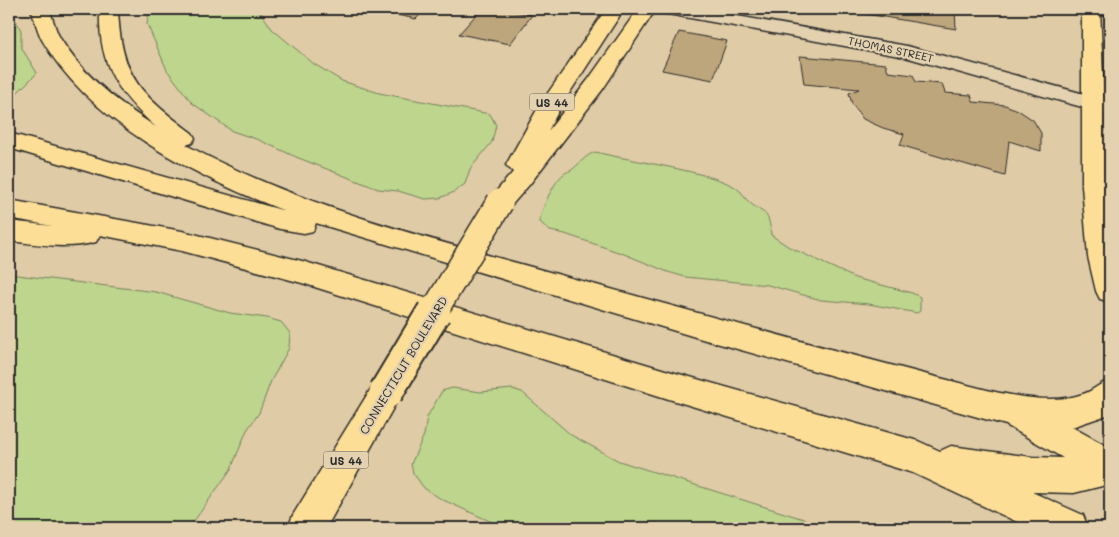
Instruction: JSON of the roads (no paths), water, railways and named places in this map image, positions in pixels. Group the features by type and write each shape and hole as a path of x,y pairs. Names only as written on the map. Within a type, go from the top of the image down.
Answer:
{"main road":[{"path":"40,9 46,28 67,60 87,84 119,112 183,154 276,199 348,224 770,347 1013,411 1110,467"},
{"path":"109,9 110,52 118,71 134,93 156,116 189,142 276,199"},
{"name":"CONNECTICUT BOULEVARD","path":"306,528 500,202 550,106 615,9"},
{"name":"CONNECTICUT BOULEVARD","path":"500,202 534,164 606,73 647,9"},
{"path":"1090,9 1102,106 1097,220 1101,253 1110,291"},
{"path":"9,140 280,220 310,224 348,224"},
{"path":"9,209 212,248 302,272 638,376 918,458 1011,471 1056,475 1090,473 1110,467"},
{"path":"9,231 70,236 126,230"},
{"path":"1013,411 1082,410 1099,405 1110,394"},
{"path":"918,458 1070,528"}],"street":[{"name":"THOMAS STREET","path":"668,9 906,52 1102,106"},
{"path":"1098,9 1110,11"}]}
